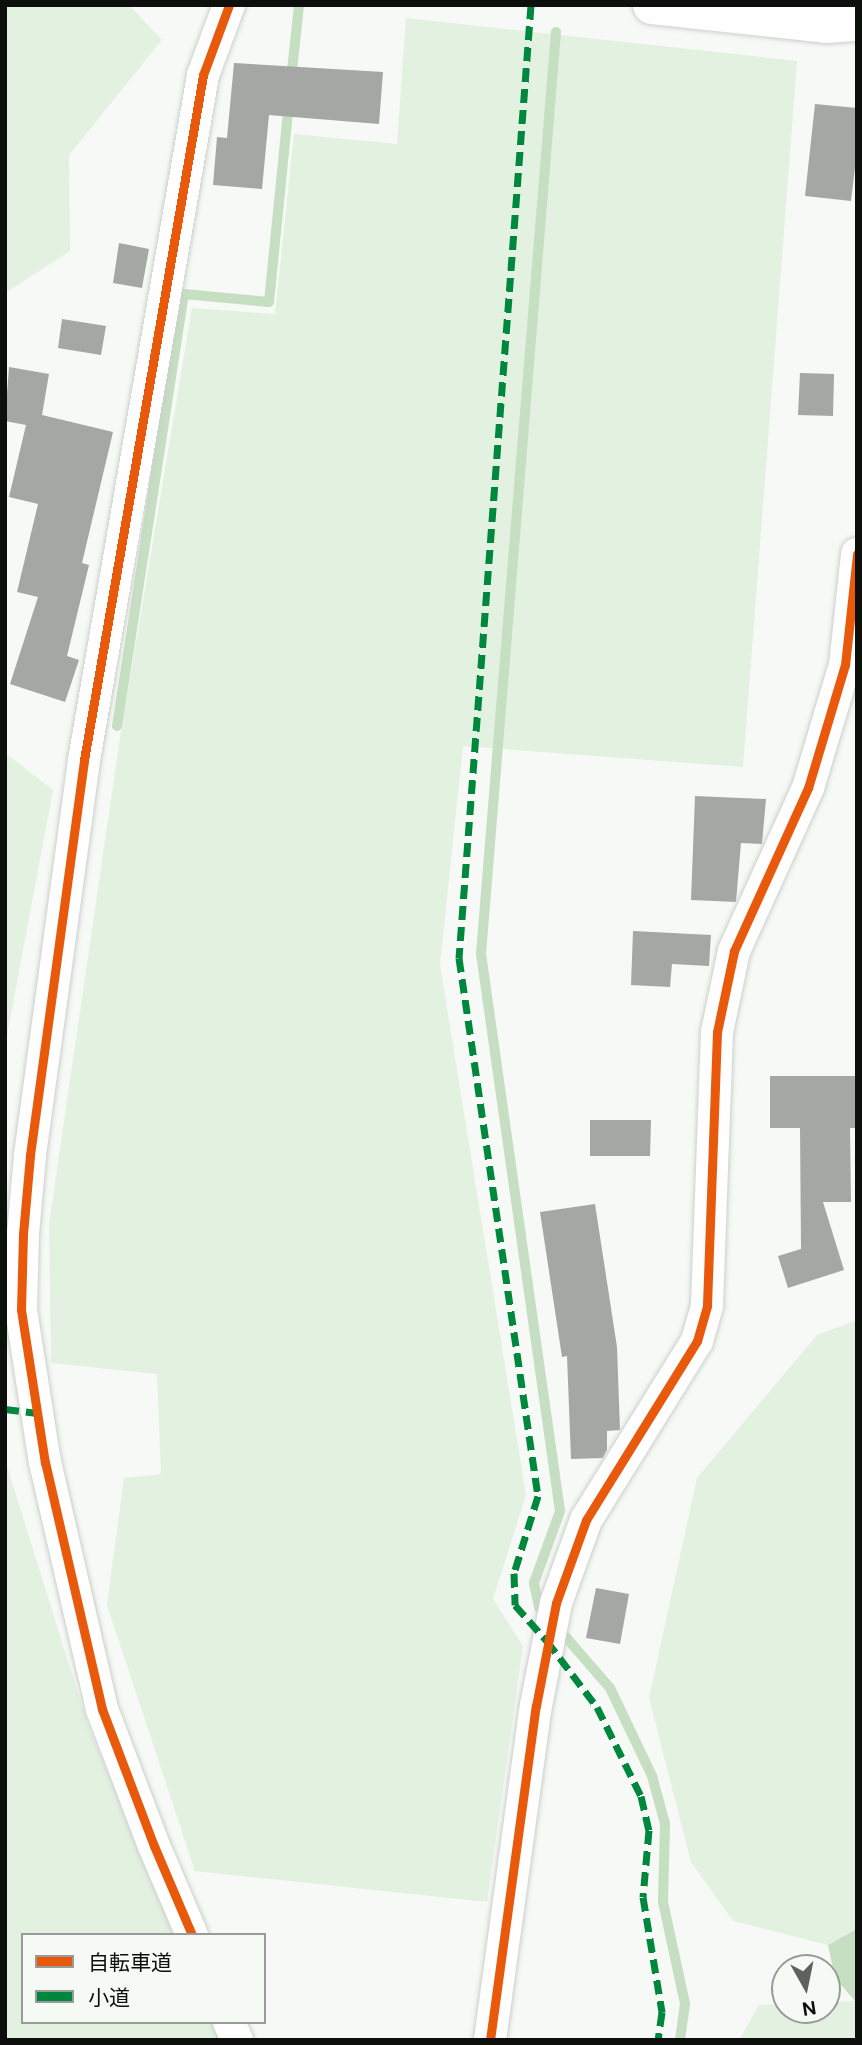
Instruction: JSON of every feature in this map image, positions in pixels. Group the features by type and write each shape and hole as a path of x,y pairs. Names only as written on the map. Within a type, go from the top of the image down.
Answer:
{"street":[{"path":"191,1933 154,1846 102,1709 45,1463 21,1310 23,1234 30,1155 85,760 203,75 229,5"},
{"path":"652,5 826,24 857,22"},
{"path":"490,2040 547,1641 556,1603 586,1520 697,1341 706,1305 717,1032 734,951 808,788 845,665 857,554"},
{"path":"230,2024 237,2040"}],"shaded area":[{"path":"5,5 129,5 162,40 69,155 70,251 5,293"},
{"path":"406,18 797,61 743,767 463,746 440,965 526,1495 493,1599 523,1646 487,1902 195,1871 107,1605 124,1478 161,1474 157,1374 51,1363 49,1224 120,738 192,308 275,314 294,134 397,144"},
{"path":"5,753 53,790 5,1046"},
{"path":"857,1320 857,1929 828,1945 733,1921 691,1862 649,1698 697,1478 817,1335"},
{"path":"5,1460 88,1725 175,1933 21,1933 21,2024 214,2024 221,2040 5,2040"},
{"path":"857,1929 857,2001 841,1985 841,1954 830,1954 828,1945"},
{"path":"857,2001 857,2040 739,2040 759,2005 771,2005 771,2024 841,2024 841,2002"}],"building":[{"path":"234,63 383,72 379,124 269,115 262,189 213,185 217,137 227,138"},
{"path":"815,104 857,108 857,151 851,201 805,196"},
{"path":"119,243 149,249 142,288 113,283"},
{"path":"62,319 106,326 101,355 58,348"},
{"path":"9,367 49,374 42,415 113,432 82,563 89,565 67,656 79,660 65,702 10,684 38,597 17,592 38,504 9,497 26,425 5,421"},
{"path":"800,373 834,374 833,416 798,415"},
{"path":"695,796 766,799 762,844 741,843 736,902 691,900"},
{"path":"633,931 711,935 709,966 672,964 670,987 631,985"},
{"path":"770,1076 857,1076 857,1128 850,1128 851,1202 823,1202 844,1270 788,1288 778,1256 801,1249 800,1128 770,1128"},
{"path":"590,1120 651,1120 650,1156 590,1156"},
{"path":"595,1204 617,1347 620,1430 607,1431 607,1450 603,1458 571,1459 567,1356 562,1357 540,1212"},
{"path":"596,1588 629,1594 620,1644 586,1638"}],"waterway":[{"path":"291,80 299,5"},
{"path":"547,1616 539,1607 534,1583 560,1511 481,954 556,32"},
{"path":"117,726 184,294 269,302 289,103"},
{"path":"558,1628 610,1688 652,1776 665,1824 663,1902 685,2004 680,2040"}],"marked path":[{"path":"531,5 459,958 538,1496 514,1573 515,1605 547,1641 597,1707 641,1796 649,1830 643,1897 662,2012 658,2040"},
{"path":"5,1409 36,1413"}],"cycle path":[{"path":"191,1933 154,1846 102,1709 45,1463 21,1310 23,1234 30,1155 84,760 203,75 229,5"},
{"path":"490,2040 536,1706 556,1603 586,1520 697,1341 707,1305 717,1032 734,951 808,788 845,665 857,554"}]}
